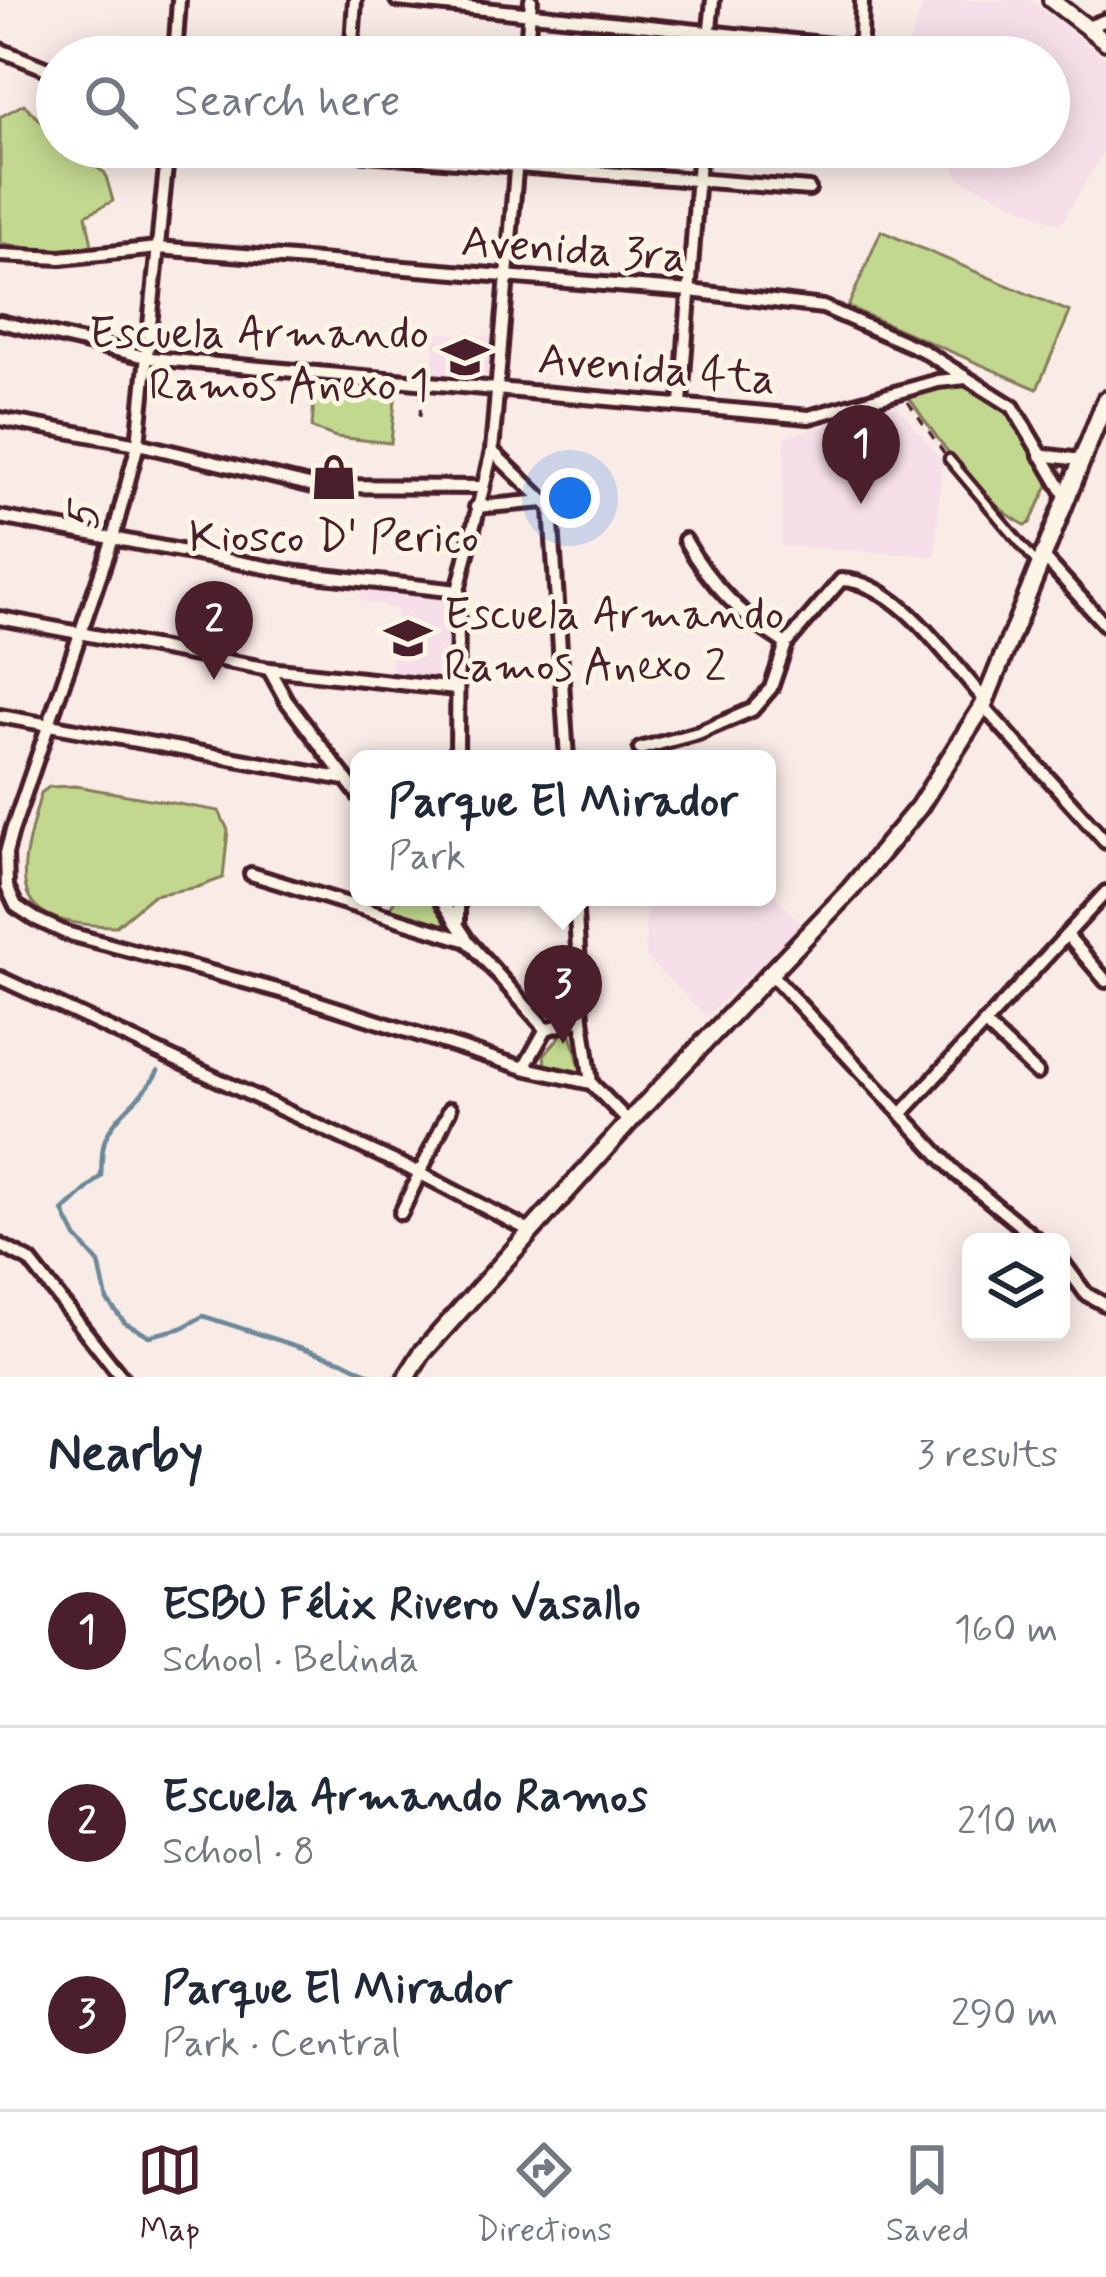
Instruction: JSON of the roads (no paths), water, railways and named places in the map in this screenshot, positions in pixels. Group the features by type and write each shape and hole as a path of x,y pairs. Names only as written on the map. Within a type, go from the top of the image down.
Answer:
{"main road":[{"path":"407,1377 422,1353 629,1122 850,890 920,807 984,703 1106,400"}],"street":[{"path":"176,36 179,0"},
{"path":"352,36 355,0"},
{"path":"397,0 531,7 748,36"},
{"path":"710,36 713,0"},
{"path":"861,36 862,0"},
{"path":"1051,0 1106,42"},
{"path":"1088,27 1106,20"},
{"path":"0,50 36,65"},
{"name":"5","path":"166,168 139,444 52,725 6,831 7,887 16,906 66,934 288,993 524,1068"},
{"path":"458,750 458,591 492,451 516,168 809,190"},
{"path":"681,403 698,168"},
{"name":"Avenida 3ra","path":"0,255 62,258 158,248 823,307 922,350 1013,407 1066,497"},
{"name":"Avenida 4ta","path":"0,322 149,358 809,418 938,380 966,378"},
{"path":"0,418 139,444 314,486 481,487"},
{"path":"492,451 546,501 553,520 566,750"},
{"path":"1040,455 1081,460"},
{"path":"476,507 546,501"},
{"path":"0,518 297,573 458,591"},
{"path":"685,539 720,592 786,644"},
{"path":"1039,559 1106,626"},
{"path":"640,749 698,733 752,710 771,688 786,644 834,585 855,580 892,597 1106,842"},
{"path":"0,618 269,669 456,689"},
{"path":"269,669 286,700 350,785"},
{"path":"0,716 345,779"},
{"path":"251,874 350,905"},
{"path":"903,1112 1106,892"},
{"path":"355,906 468,941"},
{"path":"445,906 468,941 545,1029"},
{"path":"458,906 458,924"},
{"path":"576,906 591,1083"},
{"path":"1067,935 1106,981"},
{"path":"769,972 957,1174 1029,1233"},
{"path":"0,978 421,1174 532,1232"},
{"path":"582,1019 545,1029 524,1068 591,1083 629,1122"},
{"path":"984,1023 1037,1073"},
{"path":"401,1213 450,1109"},
{"path":"0,1245 30,1261 121,1377"},
{"path":"1070,1273 1085,1294 1106,1305"}],"lane":[{"path":"949,459 1039,559"}],"waterway":[{"path":"158,1071 107,1135 101,1176 63,1211 76,1237 99,1263 107,1300 125,1323 149,1336 182,1328 203,1316 343,1361 375,1377"}],"place":[{"name":"Escuela Armando Ramos Anexo 1","path":"465,357"},
{"name":"Kiosco D' Perico","path":"334,477"},
{"name":"ESBU Félix Rivero Vasallo","path":"861,504"},
{"name":"Escuela Armando Ramos Anexo 2","path":"408,638"},
{"name":"Escuela Armando Ramos","path":"214,680"},
{"name":"Parque El Mirador","path":"563,1044"}]}
